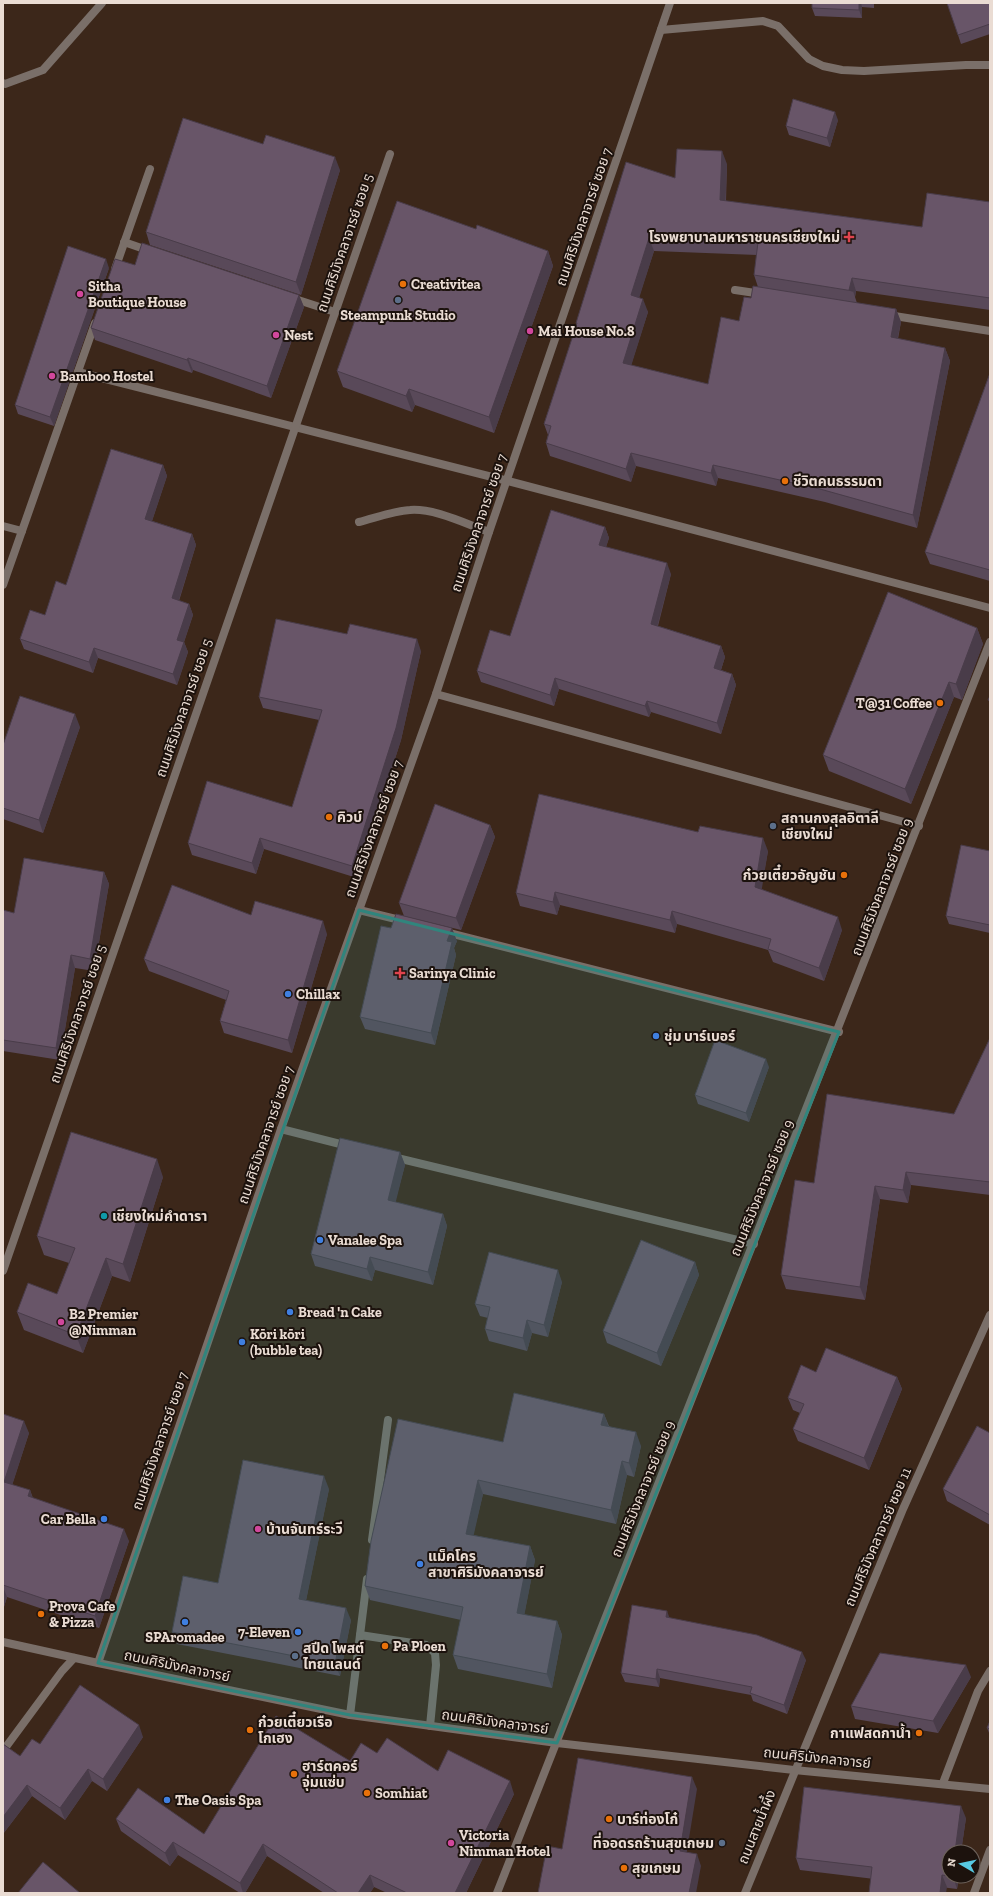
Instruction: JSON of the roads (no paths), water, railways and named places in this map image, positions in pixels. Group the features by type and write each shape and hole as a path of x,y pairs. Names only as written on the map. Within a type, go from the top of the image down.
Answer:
{"street":[{"path":"3,83 5,84 43,70 102,3"},
{"name":"ถนนศิริมังคลาจารย์ ซอย 7","path":"98,1664 281,1130 436,694 489,532 508,481 670,3"},
{"path":"661,30 763,21 778,26 809,58 823,66 842,70 864,71 966,65 990,66"},
{"name":"ถนนศิริมังคลาจารย์ ซอย 5","path":"3,1271 390,154"},
{"path":"111,278 150,169"},
{"path":"124,242 162,255"},
{"path":"735,290 774,296"},
{"path":"282,295 335,312"},
{"path":"3,585 98,314"},
{"path":"882,314 990,331"},
{"path":"78,372 508,481 990,608"},
{"path":"359,522 393,513 410,510 426,510 489,532"},
{"path":"3,526 22,531"},
{"name":"ถนนศิริมังคลาจารย์ ซอย 9","path":"498,1893 839,1032 990,642"},
{"path":"436,694 919,826"},
{"path":"359,910 412,923"},
{"path":"435,929 839,1032"},
{"path":"281,1130 359,1148"},
{"path":"382,1154 754,1244"},
{"name":"ถนนศิริมังคลาจารย์ ซอย 11","path":"794,1770 903,1509 990,1315"},
{"path":"371,1551 388,1420"},
{"path":"350,1715 368,1574"},
{"path":"360,1636 426,1645 435,1653 436,1665 430,1726"},
{"name":"ถนนศิริมังคลาจารย์","path":"3,1642 98,1664 350,1715 557,1743 794,1770 943,1783 990,1789"},
{"path":"3,1752 62,1671 74,1658"},
{"path":"943,1783 978,1691 990,1671"},
{"name":"ถนนสายน้ำผึ้ง","path":"745,1893 794,1770"},
{"path":"974,1893 990,1850"}],"place":[{"name":"โรงพยาบาลมหาราชนครเชียงใหม่","path":"849,237"},
{"name":"Creativitea","path":"403,284"},
{"name":"Sitha Boutique House","path":"80,294"},
{"name":"Steampunk Studio","path":"398,300"},
{"name":"Mai House No.8","path":"530,331"},
{"name":"Nest","path":"276,335"},
{"name":"Bamboo Hostel","path":"52,376"},
{"name":"ชีวิตคนธรรมดา","path":"785,481"},
{"name":"T@31 Coffee","path":"940,703"},
{"name":"คิวบ์","path":"329,817"},
{"name":"สถานกงสุลอิตาลี เชียงใหม่","path":"773,826"},
{"name":"ก๋วยเตี๋ยวอัญชัน","path":"844,875"},
{"name":"Sarinya Clinic","path":"400,973"},
{"name":"Chillax","path":"288,994"},
{"name":"ชุ่ม บาร์เบอร์","path":"656,1036"},
{"name":"เชียงใหม่คำดารา","path":"104,1216"},
{"name":"Vanalee Spa","path":"320,1240"},
{"name":"Bread 'n Cake","path":"290,1312"},
{"name":"B2 Premier @Nimman","path":"61,1322"},
{"name":"Kōri kōri (bubble tea)","path":"242,1342"},
{"name":"Car Bella","path":"104,1519"},
{"name":"บ้านจันทร์ระวี","path":"258,1529"},
{"name":"แม็คโคร สาขาศิริมังคลาจารย์","path":"420,1564"},
{"name":"Prova Cafe & Pizza","path":"41,1614"},
{"name":"SPAromadee","path":"185,1622"},
{"name":"7-Eleven","path":"298,1632"},
{"name":"Pa Ploen","path":"385,1646"},
{"name":"สปีด โพสต์ ไทยแลนด์","path":"295,1656"},
{"name":"ก๋วยเตี๋ยวเรือ โกเฮง","path":"250,1730"},
{"name":"กาแฟสดกาน้ำ","path":"919,1733"},
{"name":"ฮาร์ตคอร์ จุ่มแซ่บ","path":"294,1774"},
{"name":"Somhiat","path":"367,1793"},
{"name":"The Oasis Spa","path":"167,1800"},
{"name":"บาร์ท่องโก๋","path":"609,1819"},
{"name":"Victoria Nimman Hotel","path":"451,1843"},
{"name":"ที่จอดรถร้านสุขเกษม","path":"722,1843"},
{"name":"สุขเกษม","path":"624,1868"}]}
